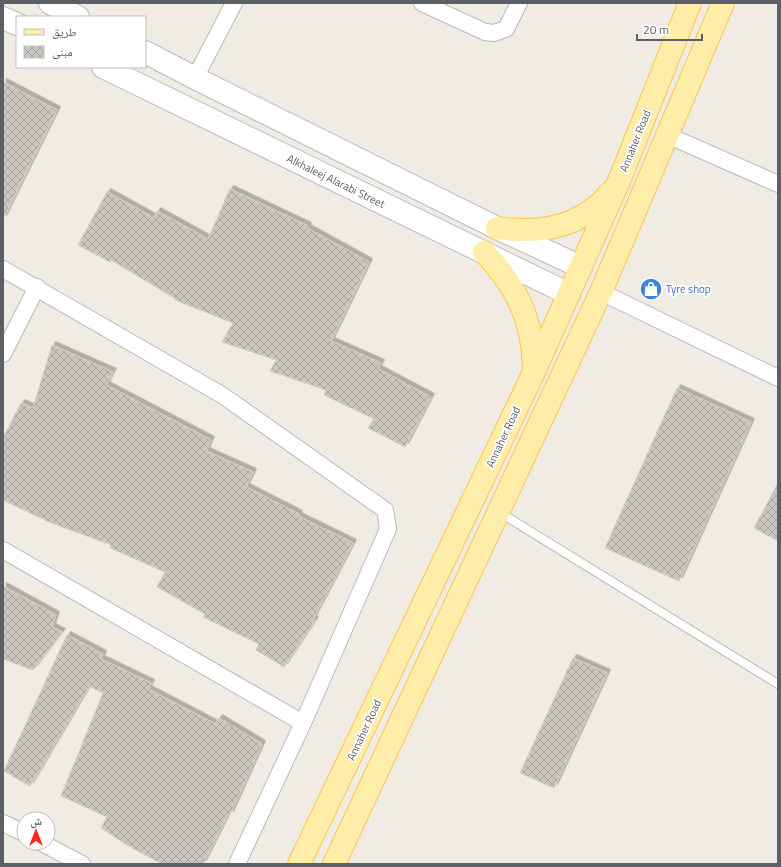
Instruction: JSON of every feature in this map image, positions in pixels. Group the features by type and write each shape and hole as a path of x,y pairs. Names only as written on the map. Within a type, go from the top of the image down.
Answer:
{"main road":[{"path":"50,3 76,16"},
{"name":"Annaher Road","path":"299,864 534,372 619,181 690,3"},
{"path":"334,864 601,292 723,3"},
{"path":"3,18 16,24"},
{"path":"146,53 497,228 581,266"},
{"name":"Alkhaleej Alarabi Street","path":"106,68 569,294"},
{"path":"497,228 520,231 543,230 566,224 586,214 605,199 619,181"},
{"path":"484,252 499,268 512,286 522,307 530,328 534,350 534,372"}],"street":[{"path":"195,78 234,3"},
{"path":"422,3 485,32 494,33 506,29 519,3"},
{"path":"667,134 778,184"},
{"path":"3,269 37,287 222,395 386,510 388,529 303,723 237,864"},
{"path":"3,354 37,287"},
{"path":"601,292 778,378"},
{"path":"3,550 303,723"},
{"path":"3,823 16,830"},
{"path":"56,850 82,864"}],"lane":[{"path":"498,511 778,684"}],"building":[{"path":"3,82 57,110 3,219"},
{"path":"230,189 308,226 307,228 369,262 331,341 381,363 378,369 431,397 405,447 368,428 374,419 324,395 326,390 270,371 276,360 222,342 233,323 175,300 176,299 111,260 110,262 78,245 107,192 154,218 157,211 208,239"},
{"path":"52,345 113,372 106,385 211,440 206,451 253,472 246,487 299,514 298,516 353,543 313,619 315,620 284,667 256,650 259,644 203,617 205,614 157,587 165,572 110,548 111,545 49,522 3,500 3,438 21,403 33,408"},
{"path":"677,388 751,422 679,581 605,548"},
{"path":"778,483 778,541 754,528"},
{"path":"3,586 56,615 52,627 62,632 33,670 3,659"},
{"path":"67,635 103,654 101,659 151,683 148,689 215,724 219,718 262,744 230,815 228,814 203,864 162,864 127,845 101,828 107,817 61,796 103,693 89,686 30,786 4,771"},
{"path":"573,658 607,673 554,788 520,773"}],"place":[{"name":"Tyre shop","path":"651,289"}]}
